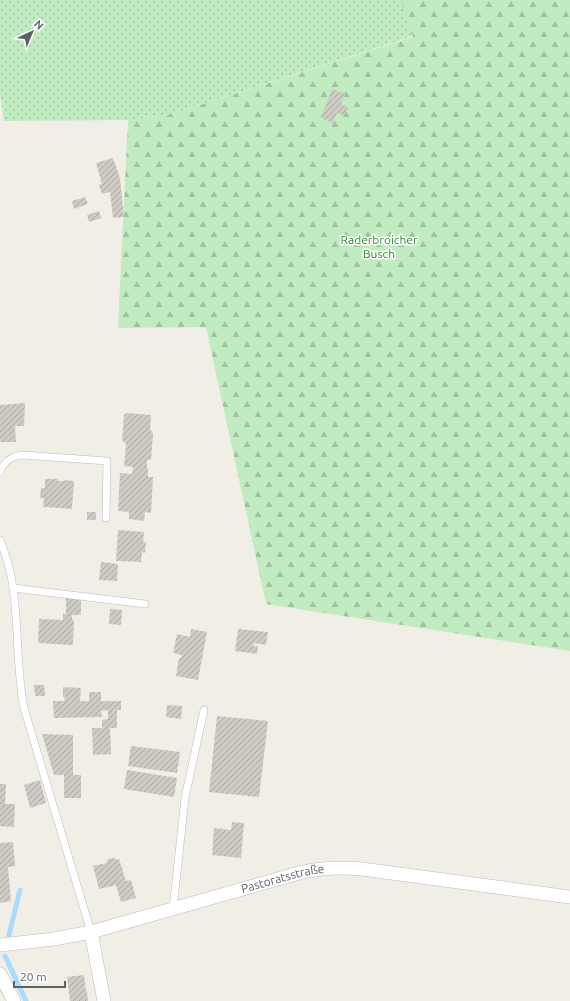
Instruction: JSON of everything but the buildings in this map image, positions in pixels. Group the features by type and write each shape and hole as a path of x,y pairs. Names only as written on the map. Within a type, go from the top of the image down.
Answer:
{"street":[{"name":"Pastoratsstraße","path":"0,945 19,944 91,932 304,872 325,868 340,867 362,869 570,897"},
{"path":"91,932 104,1001"},
{"path":"0,974 14,1001"}],"lane":[{"path":"0,472 8,460 15,456 23,455 107,461 106,518"},
{"path":"0,540 7,560 13,588 20,677 24,704 91,932"},
{"path":"13,588 146,604"},
{"path":"173,909 185,798 204,710"}],"green space":[{"path":"0,0 401,0 413,36 168,115 128,120 4,121 0,93"},
{"name":"Raderbroicher Busch","path":"401,0 570,0 570,651 266,604 206,327 118,328 128,120 168,115 413,37"}],"waterway":[{"path":"9,935 20,890"},
{"path":"5,956 26,1001"}]}
